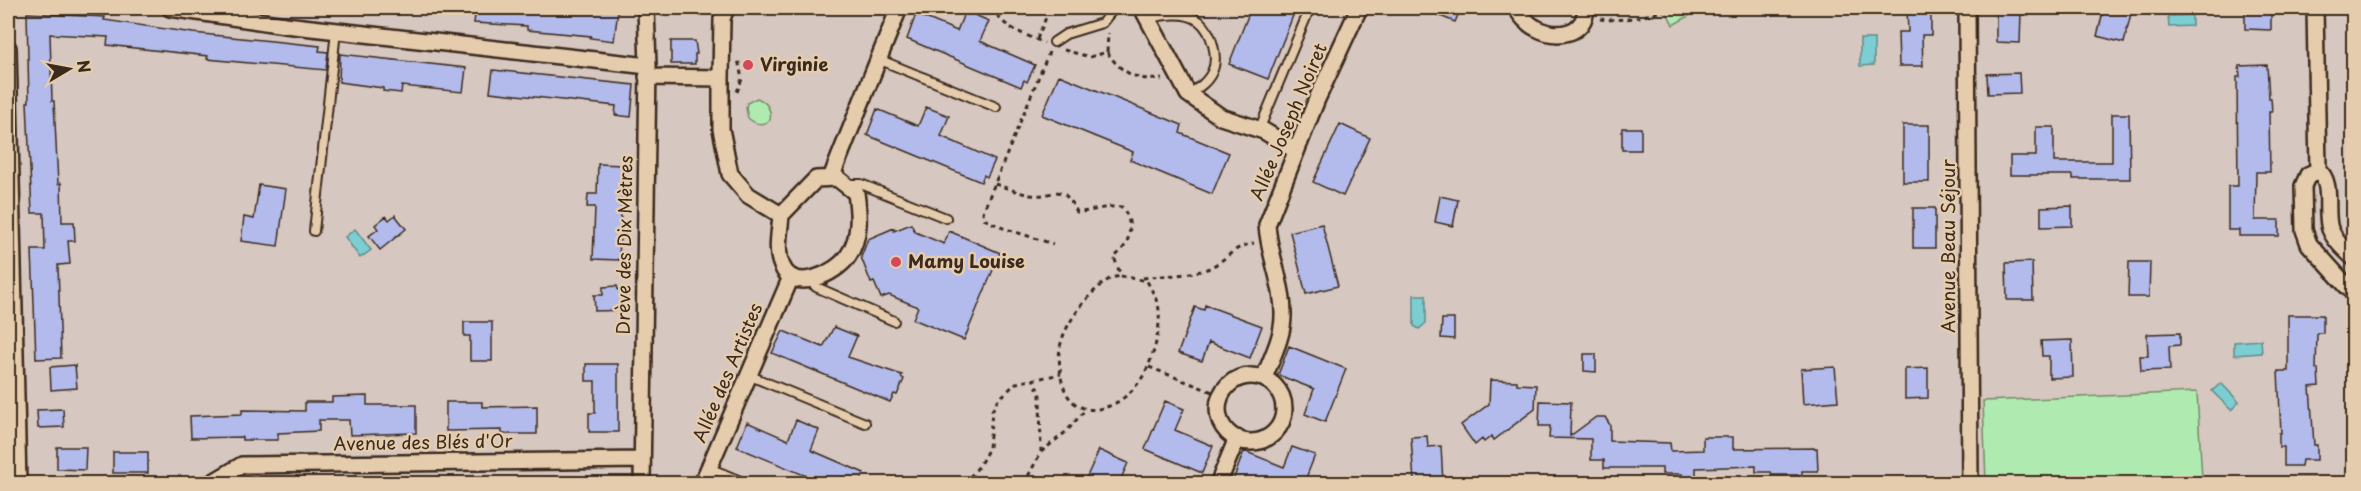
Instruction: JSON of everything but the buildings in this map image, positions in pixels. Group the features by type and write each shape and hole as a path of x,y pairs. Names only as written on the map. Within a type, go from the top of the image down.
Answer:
{"street":[{"path":"170,8 647,71 721,78"},
{"name":"Drève des Dix Mètres","path":"642,483 646,8"},
{"path":"726,8 722,20 721,129 730,174 748,195 782,215"},
{"path":"838,181 878,59 899,8"},
{"name":"Allée Joseph Noiret","path":"1264,378 1278,343 1284,317 1268,241 1267,225 1295,150 1359,8"},
{"path":"1516,8 1535,28 1560,35 1577,29 1586,12"},
{"name":"Avenue Beau Séjour","path":"1967,8 1970,483"},
{"path":"2315,8 2318,170"},
{"path":"1146,13 1188,94 1221,117 1259,130 1295,150"},
{"path":"8,48 18,483"},
{"path":"2318,170 2325,175 2327,184 2327,219 2330,229 2335,239 2354,258"},
{"path":"2318,170 2308,175 2303,186 2304,230 2308,244 2354,294"},
{"path":"816,179 838,181 856,193 859,212 858,232 848,256 835,270 823,277 808,279 791,277 782,268 778,248 782,215 816,179"},
{"path":"2308,244 2330,229"},
{"name":"Allée des Artistes","path":"702,483 791,277"},
{"path":"1247,375 1264,378 1275,386 1282,397 1284,411 1281,424 1273,435 1261,441 1247,443 1222,428 1217,412 1220,395 1230,382 1247,375"},
{"path":"1218,483 1237,438"},
{"name":"Avenue des Blés d'Or","path":"210,483 242,465 642,460"}],"lane":[{"path":"1054,42 1066,34 1102,23 1114,8"},
{"path":"1259,130 1310,8"},
{"path":"1146,13 1186,16 1199,21 1209,32 1215,56 1212,72 1200,87 1188,94"},
{"path":"314,231 336,31"},
{"path":"878,59 996,107"},
{"path":"838,181 861,184 946,218"},
{"path":"808,279 816,286 894,321"},
{"path":"748,375 865,423"},
{"path":"709,468 748,483"}],"path":[{"path":"993,8 1000,21 1014,30 1051,46 983,212 984,219 1003,228 1053,244"},
{"path":"1037,39 1050,8"},
{"path":"1586,12 1607,21 1668,8"},
{"path":"1061,49 1090,57 1107,52 1118,68 1147,80 1179,77"},
{"path":"995,184 1033,195 1056,191 1064,193 1077,212 1090,212 1108,206 1122,207 1127,214 1130,231 1128,241 1122,251 1114,257 1121,276"},
{"path":"1138,279 1201,271 1214,266 1228,253 1242,246 1268,241"},
{"path":"1121,276 1138,279 1147,280 1159,309 1149,367 1136,387 1122,399 1104,410 1085,410 1072,402 1064,389 1060,340 1072,319 1109,279 1121,276"},
{"path":"1149,367 1220,395"},
{"path":"964,483 979,466 990,448 992,411 997,401 1016,383 1061,374"},
{"path":"1033,378 1040,395 1041,452"},
{"path":"1023,483 1041,452 1067,431 1085,410"},
{"path":"2347,483 2354,461"}],"green space":[{"path":"1665,8 1703,8 1673,25"},
{"path":"757,98 764,102 769,110 770,120 762,124 748,118 746,108 747,103"},
{"path":"2197,392 2202,479 2353,477 2353,483 1986,483 1983,401"}],"water":[{"path":"2192,15 2192,26 2169,27 2168,16"},
{"path":"1860,39 1874,39 1874,65 1860,66"},
{"path":"355,229 371,250 360,258 345,237"},
{"path":"1414,295 1426,295 1426,323 1419,329 1414,326"},
{"path":"2261,340 2262,353 2234,355 2234,342"},
{"path":"2221,383 2239,402 2231,410 2212,391"}],"place":[{"name":"Virginie","path":"748,65"},
{"name":"Mamy Louise","path":"896,262"}]}
